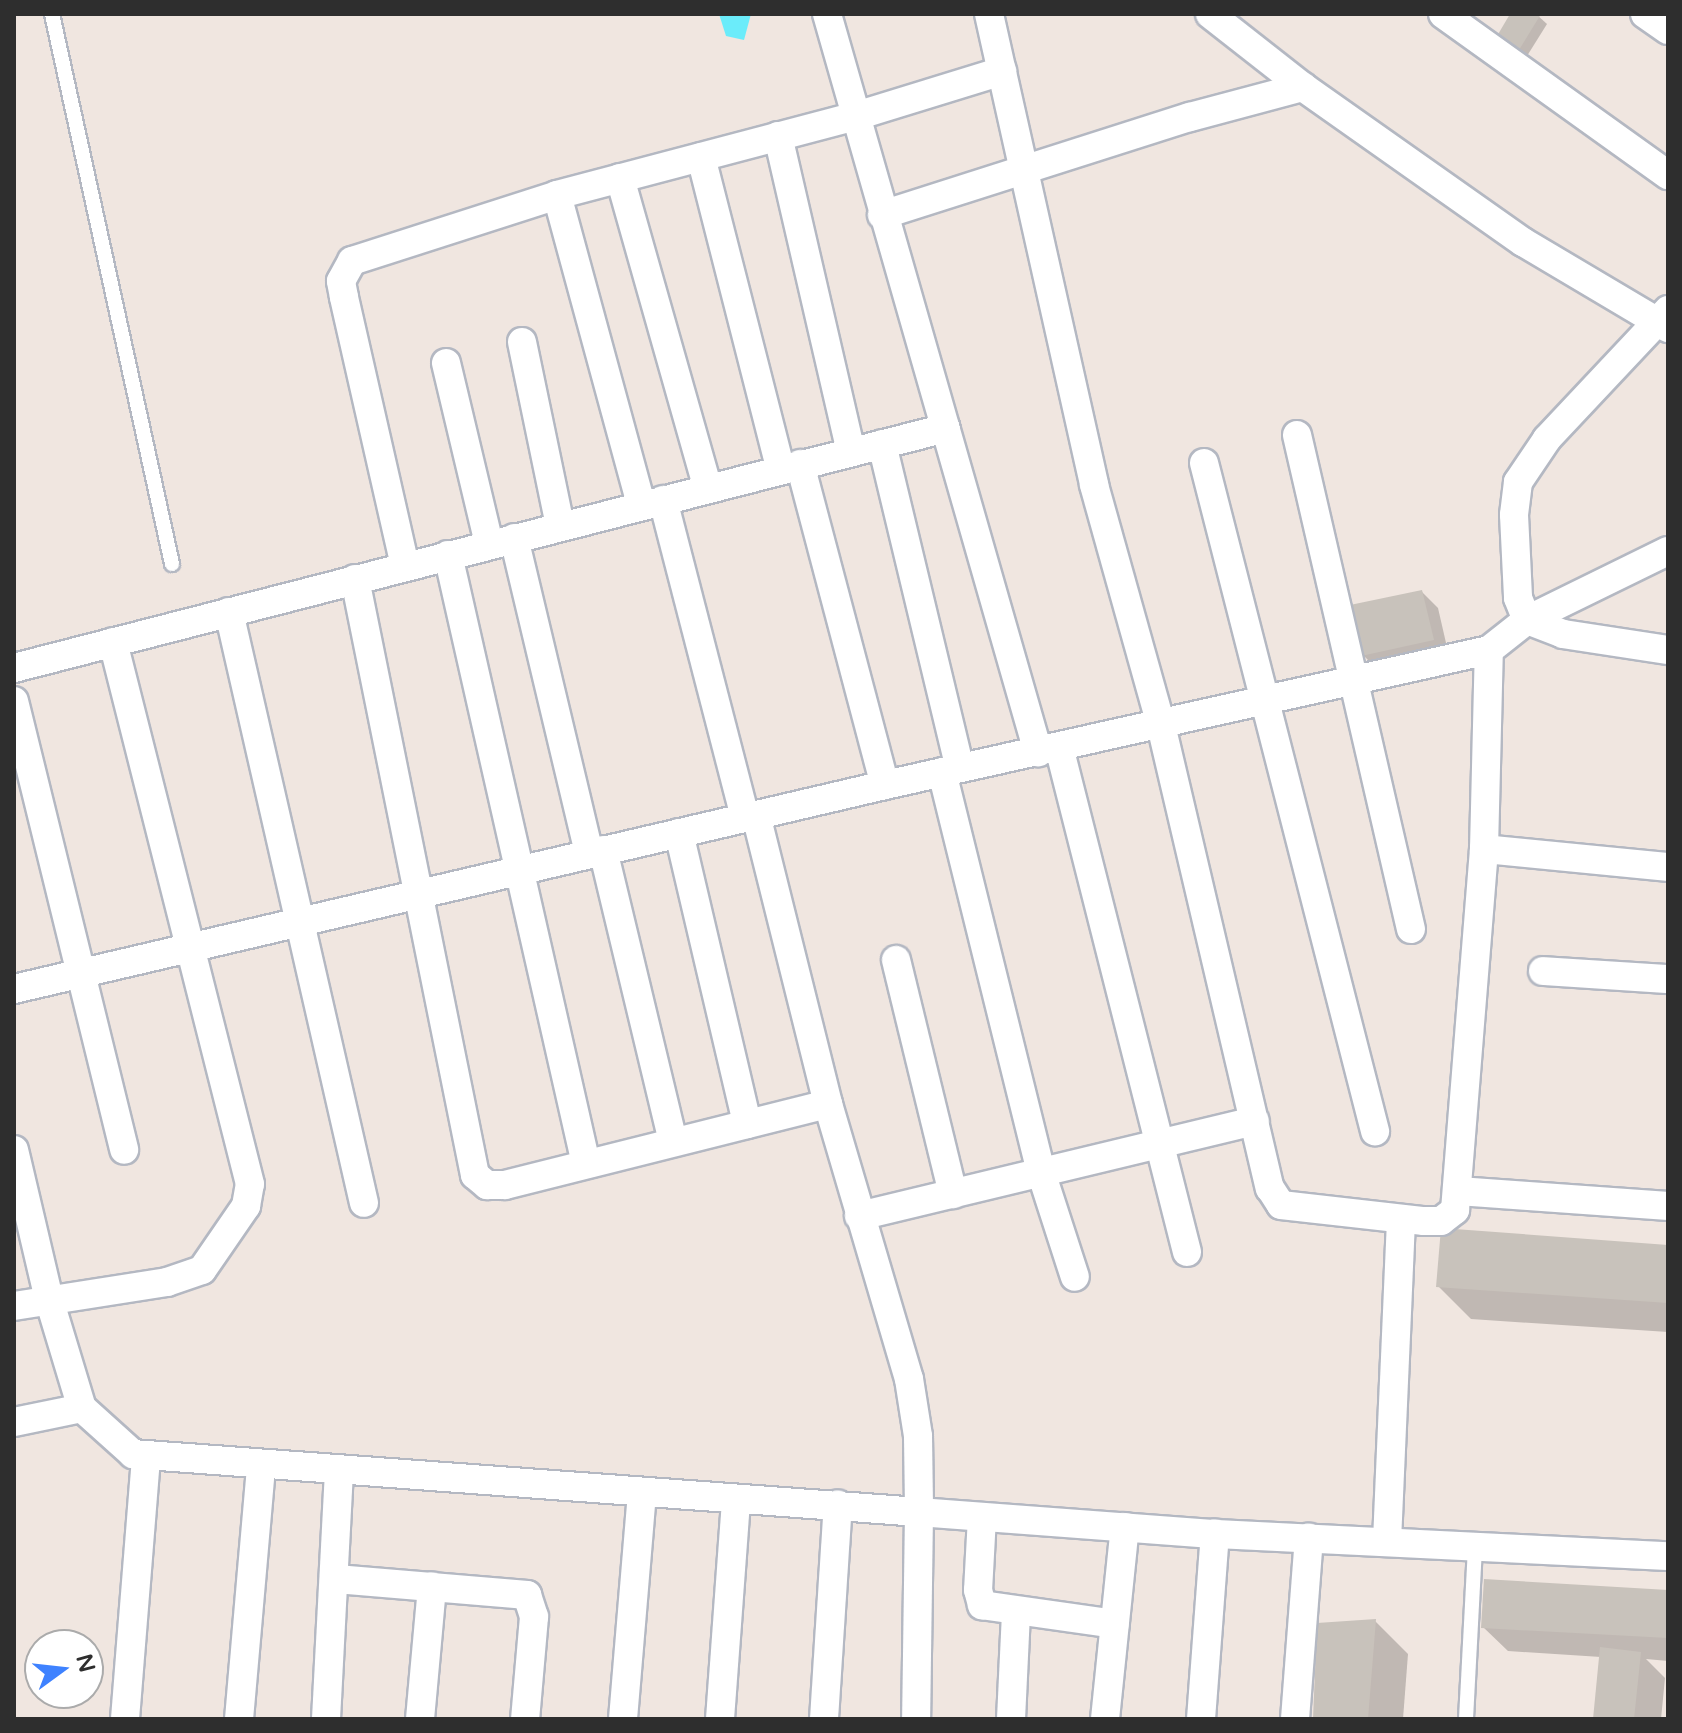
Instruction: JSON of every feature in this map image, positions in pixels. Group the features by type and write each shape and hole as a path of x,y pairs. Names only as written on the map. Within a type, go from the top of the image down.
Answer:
{"street":[{"path":"827,14 882,215 1048,750 1187,1252"},
{"path":"989,14 1094,485 1161,725 1270,1188 1281,1205 1401,1219 1441,1221 1451,1216 1458,1191 1484,849 1489,650"},
{"path":"1210,14 1303,87 1523,242 1665,319 1547,439 1518,482 1518,598 1527,620 1563,634 1668,650"},
{"path":"1443,14 1668,175"},
{"path":"1645,14 1668,30"},
{"path":"405,566 344,297 344,270 352,261 557,195 856,116 1002,71"},
{"path":"882,215 1190,117 1303,87"},
{"path":"778,136 851,451"},
{"path":"701,157 885,785"},
{"path":"620,178 708,488"},
{"path":"557,195 750,816 859,1216 909,1379 918,1436 916,1719"},
{"path":"522,342 560,526"},
{"path":"446,363 596,852 673,1142"},
{"path":"14,668 946,428"},
{"path":"1297,435 1411,929"},
{"path":"882,444 1041,1172 1075,1277"},
{"path":"1204,463 1375,1131"},
{"path":"14,989 750,816 1489,650 1527,620 1668,551"},
{"path":"448,555 586,1164"},
{"path":"355,579 475,1175 487,1185 505,1185 828,1104"},
{"path":"229,612 303,919 364,1203"},
{"path":"14,1306 167,1282 202,1270 246,1206 246,1161 113,642"},
{"path":"14,701 83,972 124,1150"},
{"path":"679,833 747,1124"},
{"path":"1484,849 1668,867"},
{"path":"896,960 953,1194"},
{"path":"1543,971 1668,979"},
{"path":"859,1216 1255,1121"},
{"path":"14,1150 49,1299 82,1408 133,1454 146,1459 736,1501 838,1504 1215,1534 1668,1556"},
{"path":"1458,1191 1668,1206"},
{"path":"1387,1541 1401,1219"},
{"path":"14,1422 82,1408"},
{"path":"125,1719 146,1459"},
{"path":"239,1719 261,1466"},
{"path":"326,1719 336,1579 339,1471"},
{"path":"623,1719 642,1494"},
{"path":"720,1719 736,1501"},
{"path":"824,1719 838,1504"},
{"path":"982,1517 979,1598 986,1608 1115,1624"},
{"path":"1105,1719 1125,1527"},
{"path":"1201,1719 1215,1534"},
{"path":"1295,1719 1309,1538"},
{"path":"336,1579 516,1592 534,1604 525,1719"},
{"path":"420,1719 432,1587"},
{"path":"1011,1719 1016,1611"}],"lane":[{"path":"52,14 172,564"},
{"path":"1466,1719 1475,1545"}],"water":[{"path":"719,14 751,14 744,40 726,36"}],"building":[{"path":"1510,14 1541,14 1519,50 1497,36"},
{"path":"1422,590 1434,640 1361,656 1350,605"},
{"path":"1441,1228 1668,1245 1668,1303 1436,1287"},
{"path":"1484,1579 1668,1590 1668,1638 1481,1628"},
{"path":"1376,1619 1368,1719 1313,1719 1317,1623"},
{"path":"1600,1647 1641,1652 1634,1719 1593,1719"}]}
